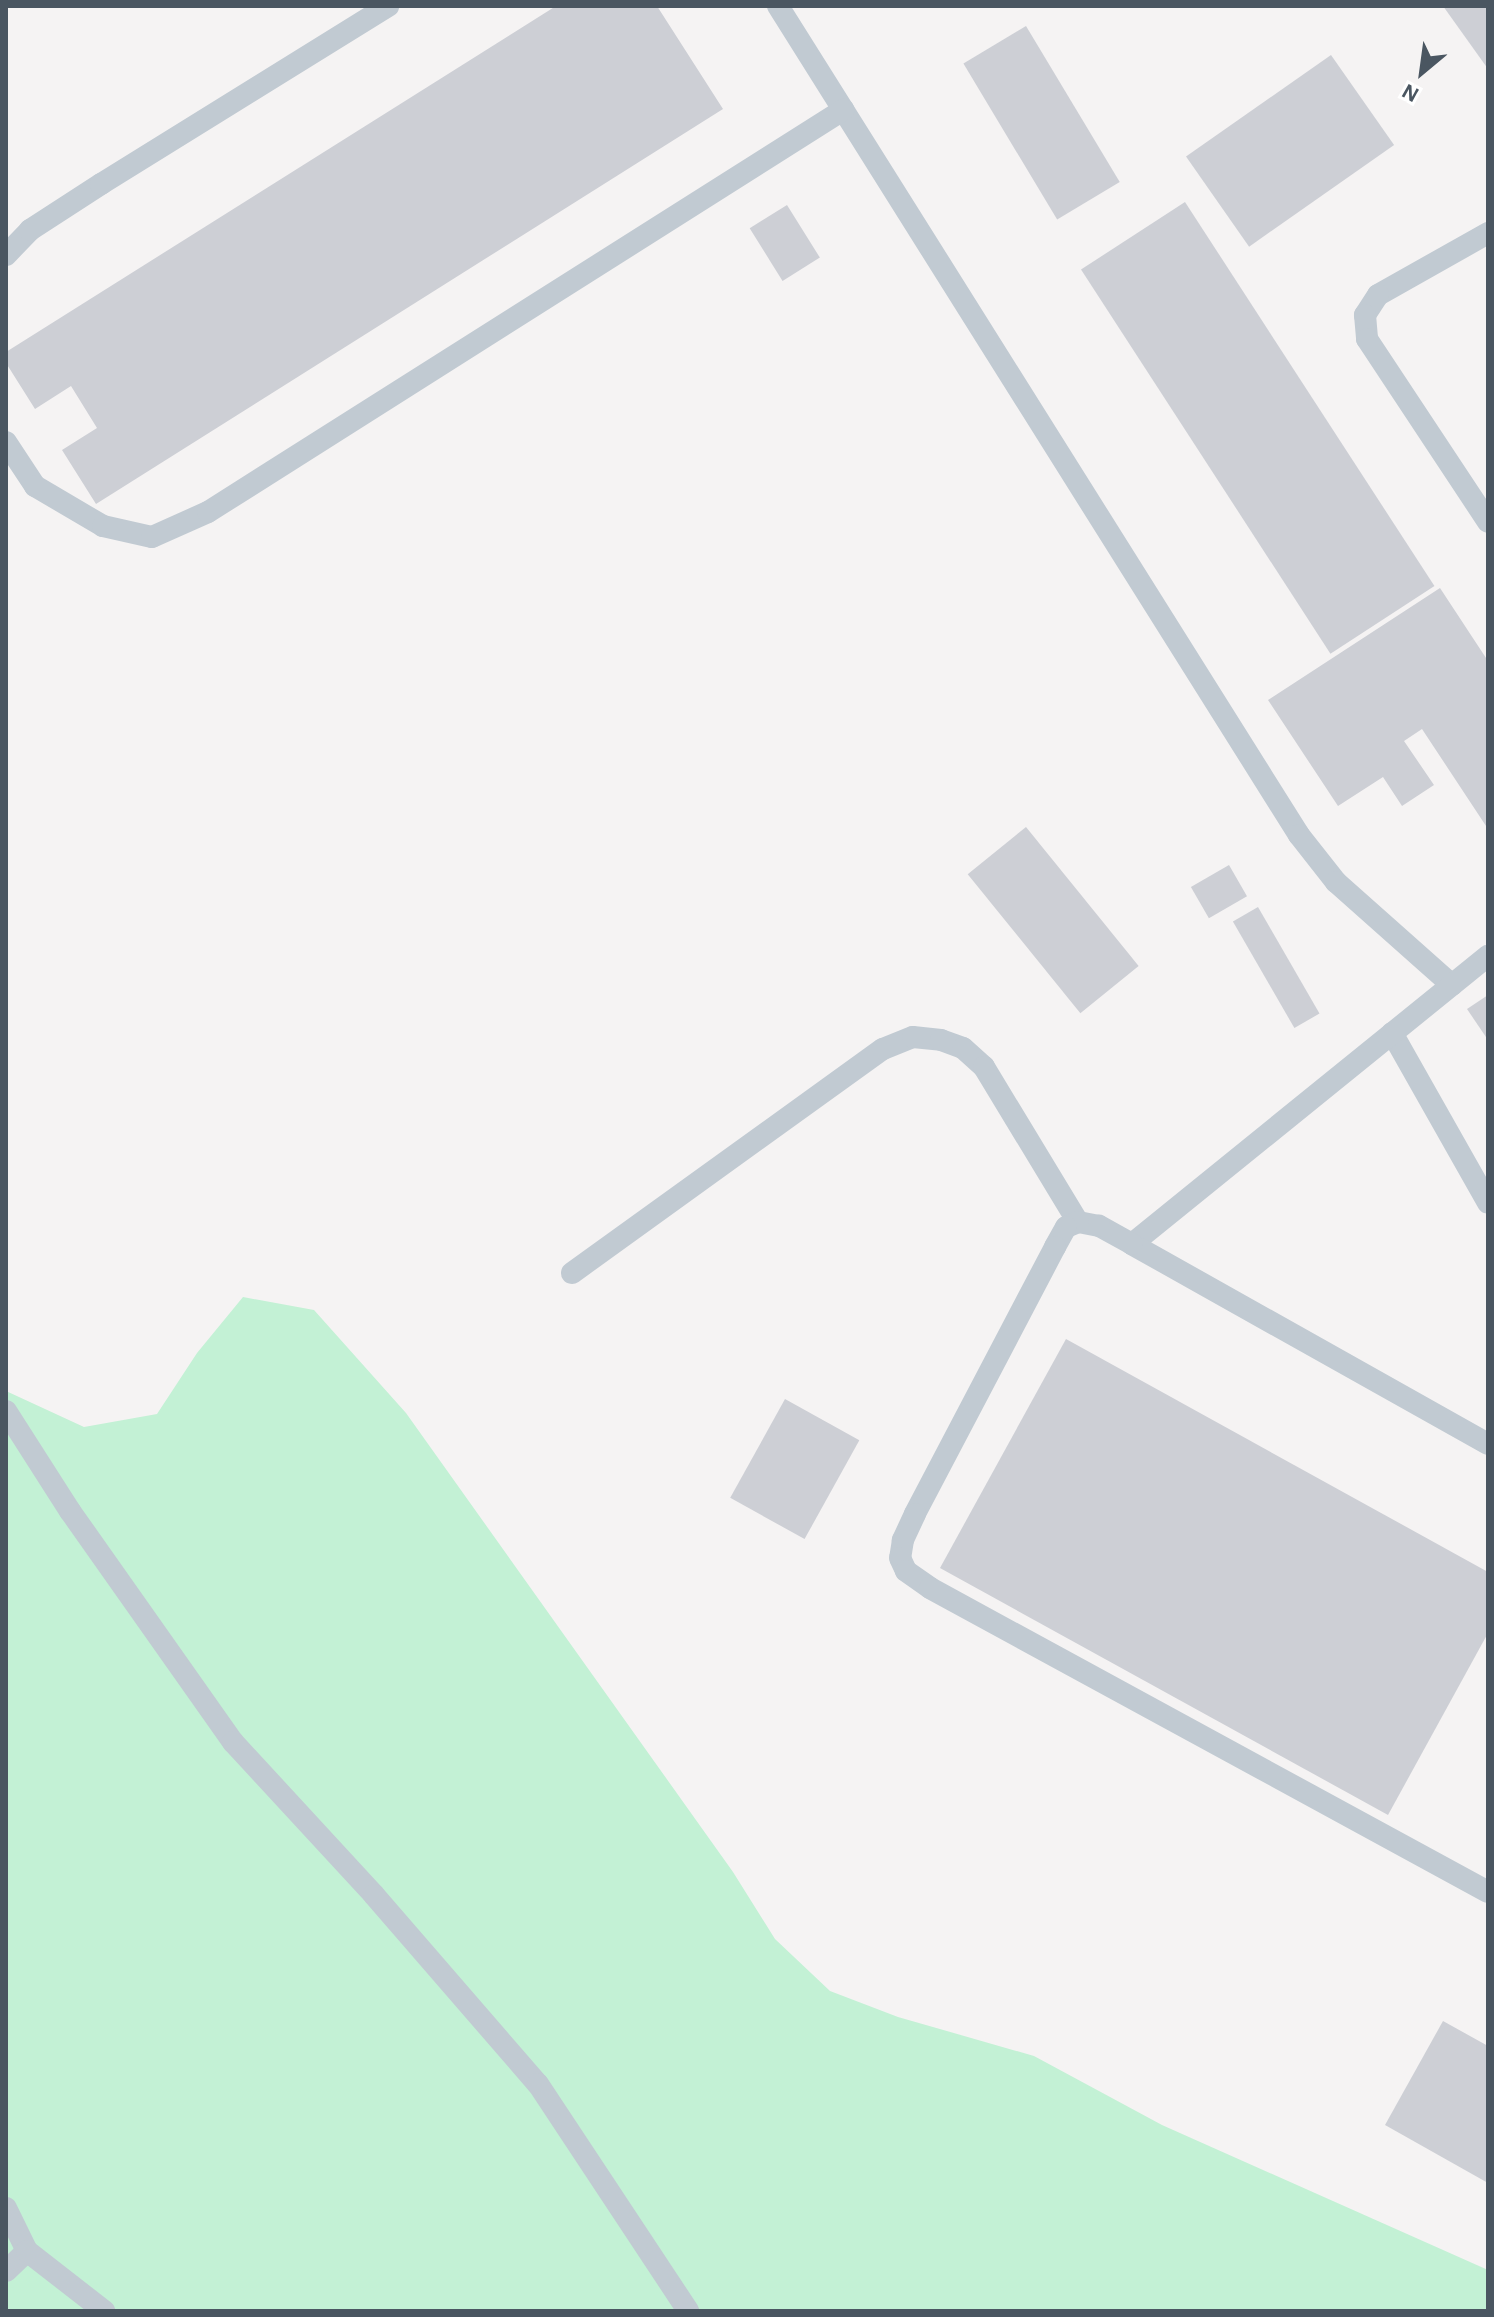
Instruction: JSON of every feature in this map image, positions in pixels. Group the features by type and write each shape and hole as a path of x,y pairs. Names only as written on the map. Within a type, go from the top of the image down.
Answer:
{"lane":[{"path":"6,255 30,230 388,6"},
{"path":"778,6 1299,835 1336,882 1452,985"},
{"path":"6,442 35,486 103,526 152,537 208,512 843,110"},
{"path":"1488,233 1378,295 1365,315 1367,339 1488,522"},
{"path":"1132,1244 1488,956"},
{"path":"1392,1033 1488,1203"},
{"path":"572,1273 883,1049 913,1037 941,1040 963,1048 984,1067 1078,1222"},
{"path":"1488,1444 1099,1226 1078,1222 1066,1227 915,1514 903,1540 900,1558 906,1571 930,1588 1488,1892"},
{"path":"6,1411 70,1511 233,1742 374,1895 538,2084 688,2311"},
{"path":"6,2208 27,2251 104,2311"},
{"path":"6,2271 27,2251"}],"green space":[{"path":"243,1297 314,1310 406,1413 733,1872 775,1939 830,1991 898,2017 1034,2056 1162,2125 1488,2270 1488,2311 6,2311 6,1391 84,1427 157,1414 197,1353"}],"building":[{"path":"556,6 657,6 723,109 96,504 62,450 97,428 71,386 35,409 6,363 6,352"},
{"path":"1443,6 1488,6 1488,69"},
{"path":"1026,26 1120,182 1057,220 963,64"},
{"path":"1331,55 1394,145 1249,247 1186,157"},
{"path":"1185,202 1434,586 1330,654 1081,270"},
{"path":"787,205 820,258 783,281 750,228"},
{"path":"1440,588 1488,661 1488,829 1422,729 1404,741 1434,785 1402,806 1383,777 1338,806 1268,700"},
{"path":"1026,827 1139,966 1080,1013 968,874"},
{"path":"1229,865 1247,896 1209,918 1191,887"},
{"path":"1258,907 1320,1014 1294,1028 1233,922"},
{"path":"1488,995 1488,1040 1467,1009"},
{"path":"1066,1339 1488,1572 1488,1633 1388,1815 940,1568"},
{"path":"785,1399 859,1440 805,1539 730,1498"},
{"path":"1443,2021 1488,2046 1488,2183 1385,2125"}]}
